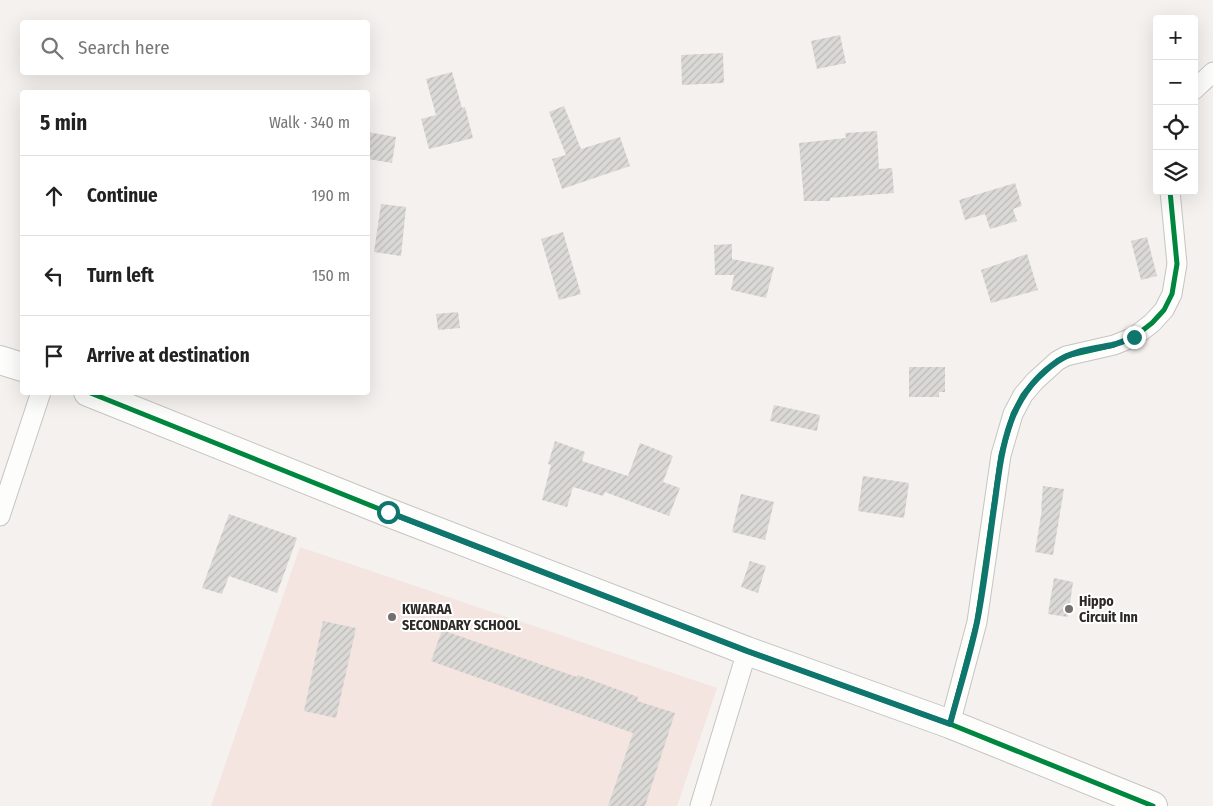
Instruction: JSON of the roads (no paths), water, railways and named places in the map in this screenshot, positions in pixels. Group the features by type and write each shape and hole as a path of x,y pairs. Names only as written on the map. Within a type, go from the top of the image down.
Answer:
{"street":[{"path":"1198,86 1213,72"},
{"path":"950,724 977,622 1001,455 1013,414 1023,395 1057,361 1066,356 1114,345 1134,337 1152,323 1164,310 1172,294 1177,264 1170,195"},
{"path":"0,360 20,367"},
{"path":"0,516 40,395"},
{"path":"96,395 388,512 747,651 950,724 1154,806"},
{"path":"700,806 747,651"}],"place":[{"name":"Hippo Circuit Inn","path":"1069,609"},
{"name":"KWARAA SECONDARY SCHOOL","path":"392,617"}]}
